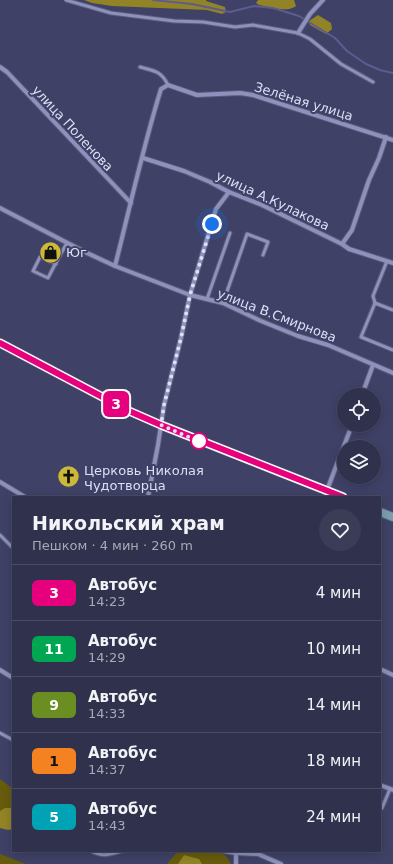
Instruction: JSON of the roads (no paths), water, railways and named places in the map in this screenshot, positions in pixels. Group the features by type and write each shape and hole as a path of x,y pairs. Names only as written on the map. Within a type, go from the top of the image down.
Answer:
{"main road":[{"path":"0,342 129,411 340,496"},
{"path":"381,512 393,517"}],"street":[{"path":"298,33 310,14 323,0"},
{"name":"улица Поленова","path":"0,67 7,72 131,203"},
{"path":"115,266 143,158 147,134 161,89 168,85"},
{"name":"Зелёная улица","path":"168,85 197,95 240,93 253,95 393,140"},
{"path":"342,244 352,230 369,180 379,158 386,137"},
{"name":"улица А.Кулакова","path":"143,158 184,171 210,182 229,192 262,205 342,244 349,249 393,263"},
{"path":"148,496 164,405 190,295 216,209 229,192"},
{"name":"улица В.Смирнова","path":"0,208 115,266 190,295 223,302 261,321 298,336 328,345 393,373"},
{"path":"365,388 374,364"},
{"path":"327,491 349,432"},
{"path":"0,482 23,496"},
{"path":"381,669 393,675"},
{"path":"0,670 12,677"},
{"path":"381,785 392,790"},
{"path":"227,852 236,854 258,854 281,864"},
{"path":"236,854 236,864"}],"lane":[{"path":"66,0 111,13 174,21 203,22 235,27 253,25 298,33 310,39 341,64 373,82"},
{"path":"140,67 158,72 164,76 168,85"},
{"path":"207,299 230,233"},
{"path":"223,302 247,234 268,242 263,255"},
{"path":"56,264 40,257 33,271 48,278 56,264 67,243"},
{"path":"387,261 373,296 375,302 361,337 393,350"},
{"path":"375,302 393,310"},
{"path":"0,535 12,547"},
{"path":"0,733 12,739"},
{"path":"382,808 392,790"},
{"path":"93,852 100,855 106,855 118,852"}],"waterway":[{"path":"153,0 192,4 230,12 254,6 273,8 299,16 335,38 347,51 366,64 380,70 393,73"}],"place":[{"name":"Юг","path":"50,252"},
{"name":"Церковь Николая Чудотворца","path":"69,477"}]}
